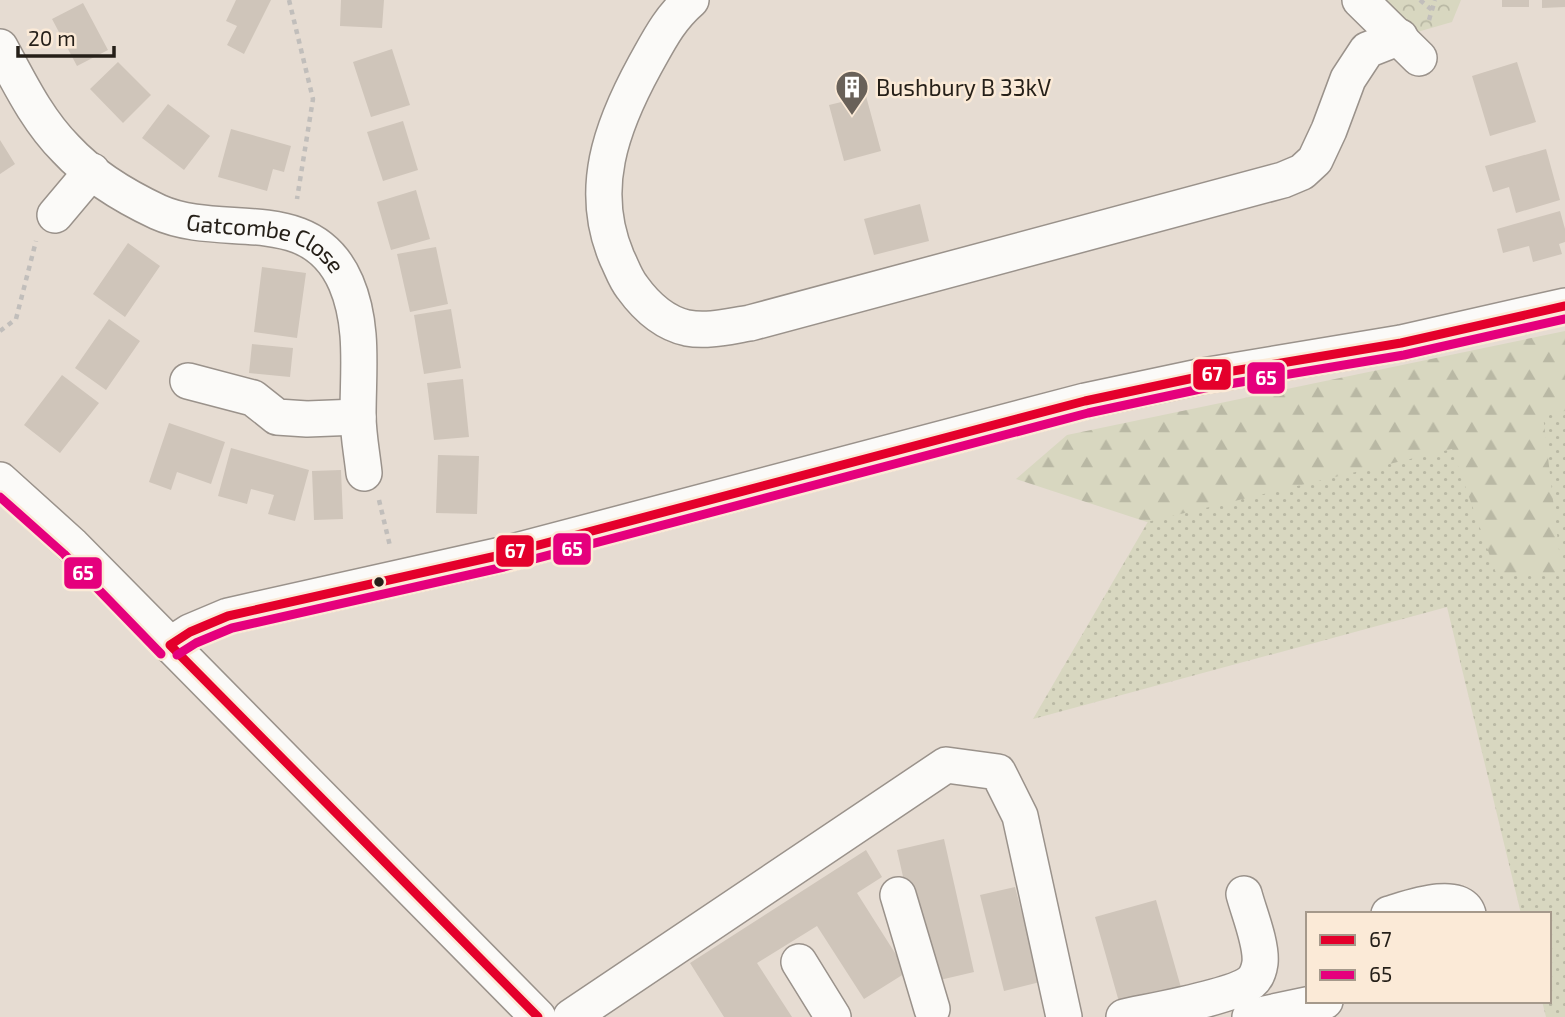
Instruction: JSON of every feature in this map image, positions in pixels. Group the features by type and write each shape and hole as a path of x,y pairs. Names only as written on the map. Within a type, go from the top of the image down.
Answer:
{"street":[{"path":"691,0 674,15 632,89 614,133 603,175 603,211 612,246 627,281 643,302 665,319 685,327 710,329 750,323 1283,180 1302,172 1315,159 1348,79 1367,50 1409,48 1360,0"},
{"name":"Gatcombe Close","path":"0,47 24,93 66,150 133,199 161,213 194,221 292,231 319,246 334,263 346,283 355,313 359,344 358,417 364,473"},
{"path":"55,215 92,171"},
{"path":"170,645 190,632 228,616 501,555 1085,401 1203,376 1401,343 1565,306"},
{"path":"188,381 253,398 277,416 307,419 358,417"},
{"path":"0,480 72,545 538,1017"},
{"path":"571,1017 946,765 998,772 1020,816 1064,1017"},
{"path":"1124,1017 1229,992 1248,984 1256,976 1260,962 1259,948 1244,894"},
{"path":"898,895 930,1014"},
{"path":"1397,912 1436,902 1456,901 1467,912"},
{"path":"799,962 834,1017"},
{"path":"1250,1017 1316,1003"}],"path":[{"path":"289,0 313,99 292,231"},
{"path":"1420,0 1432,10 1435,0"},
{"path":"0,331 16,319 40,231 55,215"},
{"path":"364,473 375,486 397,578"}],"green space":[{"path":"1378,0 1461,0 1452,22 1400,37"},
{"path":"1565,331 1565,411 1543,415 1562,576 1496,573 1452,449 1147,522 1016,479 1067,435"},
{"path":"1565,357 1565,1017 1546,1017 1542,1003 1551,1003 1551,912 1521,912 1447,607 1033,719 1185,458"}],"building":[{"path":"236,0 271,0 244,54 227,45 237,26 226,21"},
{"path":"341,0 384,0 382,28 340,26"},
{"path":"1502,0 1529,0 1529,7 1502,7"},
{"path":"1542,0 1565,0 1565,7 1542,8"},
{"path":"83,3 108,50 77,66 52,19"},
{"path":"392,49 410,105 371,117 353,62"},
{"path":"118,62 151,95 123,123 90,89"},
{"path":"1517,62 1536,122 1490,136 1472,76"},
{"name":"Bushbury B 33kV","path":"866,96 881,151 844,161 829,105"},
{"path":"168,104 210,136 184,170 142,138"},
{"path":"403,121 418,170 383,181 367,132"},
{"path":"231,129 291,146 284,172 273,169 267,191 218,177"},
{"path":"0,140 15,164 0,174"},
{"path":"1546,149 1560,200 1516,213 1509,187 1493,192 1485,166"},
{"path":"416,190 430,239 391,250 377,202"},
{"path":"920,204 929,241 874,255 864,219"},
{"path":"1560,211 1565,229 1565,242 1559,244 1562,254 1533,262 1529,246 1503,253 1497,229"},
{"path":"128,243 160,266 125,317 93,294"},
{"path":"436,247 448,304 410,312 397,254"},
{"path":"262,267 306,273 297,338 254,332"},
{"path":"451,309 461,368 424,374 414,315"},
{"path":"109,319 140,341 106,390 75,368"},
{"path":"252,344 293,348 290,377 249,373"},
{"path":"62,375 99,403 60,453 24,425"},
{"path":"463,379 469,437 434,440 427,383"},
{"path":"169,423 225,442 211,484 177,472 171,490 149,482"},
{"path":"231,448 309,470 295,521 268,514 274,495 251,489 247,504 218,496"},
{"path":"438,455 479,456 477,514 436,513"},
{"path":"341,470 343,519 314,520 312,471"},
{"path":"944,839 974,972 927,983 897,850"},
{"path":"866,850 882,877 857,893 907,972 864,999 817,926 757,963 792,1017 724,1017 690,963"},
{"path":"1015,887 1040,982 1004,991 980,895"},
{"path":"1156,900 1182,991 1121,1009 1095,917"}],"transit line":[{"name":"67","path":"170,645 190,632 228,616 501,555 1085,401 1203,376 1401,343 1565,306"},
{"name":"65","path":"177,655 196,643 232,628 504,567 1088,413 1205,388 1404,355 1565,319"},
{"name":"65","path":"0,497 64,554 161,654"},
{"name":"67","path":"170,645 538,1017"}],"place":[{"name":"Bushbury B 33kV","path":"852,117"}]}
